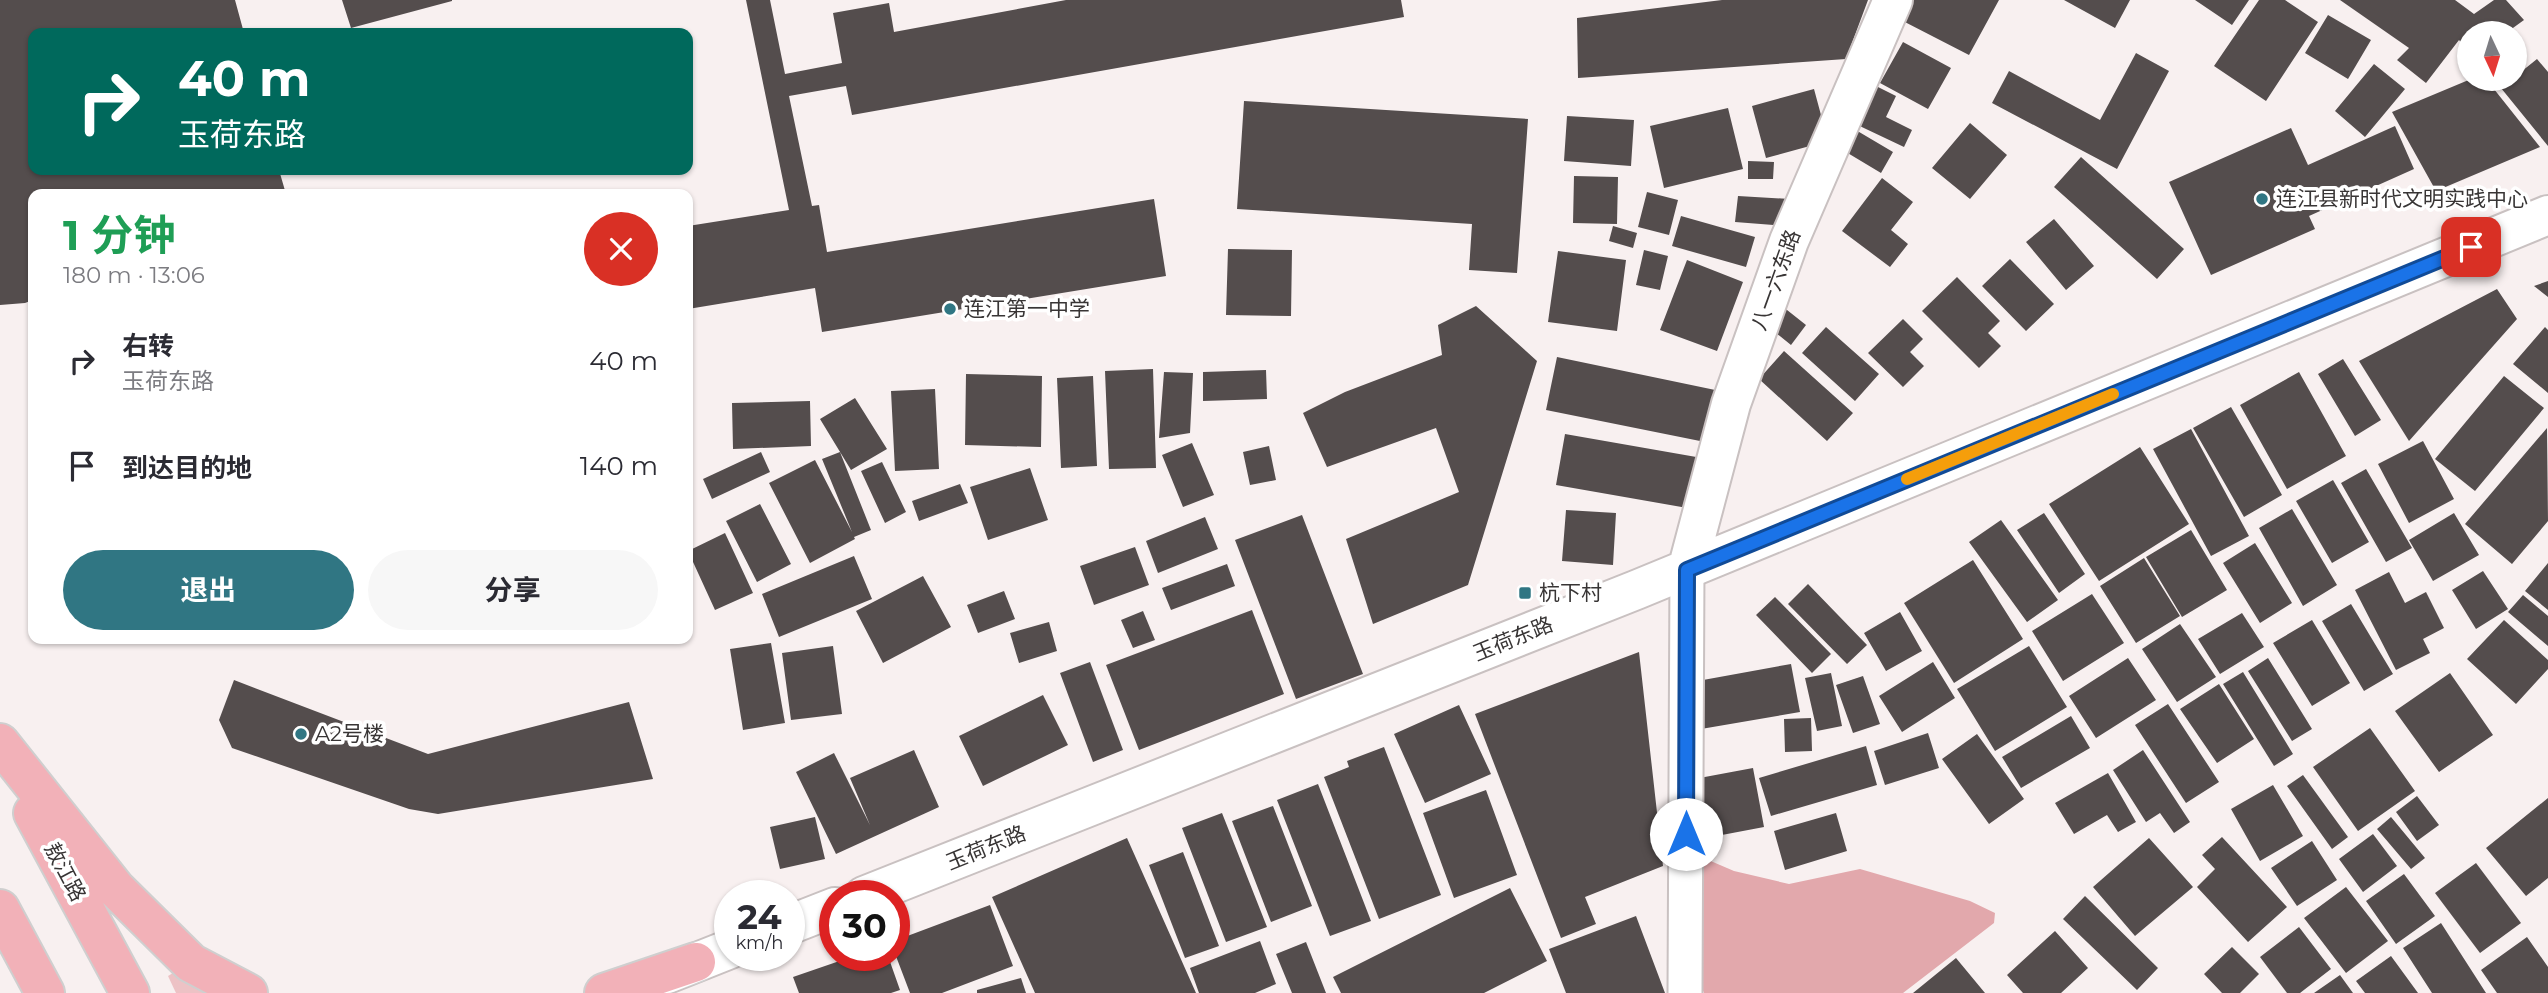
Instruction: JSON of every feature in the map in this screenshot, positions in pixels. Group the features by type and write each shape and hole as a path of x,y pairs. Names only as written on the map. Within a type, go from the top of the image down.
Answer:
{"main road":[{"name":"八一六东路","path":"1687,570 1731,404 1789,241 1893,0"},
{"name":"玉荷东路","path":"904,880 1687,570 2548,215"},
{"path":"0,743 116,889 191,963 248,993"},
{"name":"敖江路","path":"0,752 130,993"},
{"path":"0,909 45,993"},
{"path":"604,993 713,956"},
{"path":"620,993 713,956"},
{"path":"650,993 713,956"}],"street":[{"path":"1685,993 1687,570"}],"shaded area":[{"path":"1706,859 1734,871 1789,884 1860,869 1970,901 1995,913 1994,923 1903,993 1704,993 1695,972 1693,880"},
{"path":"178,970 219,993 176,993 168,976"}],"building":[{"path":"0,0 235,0 243,28 28,28 28,175 280,175 285,189 28,189 28,302 0,305"},
{"path":"342,0 452,0 452,1 351,28"},
{"path":"746,0 770,0 785,74 842,63 833,13 889,3 894,32 1066,0 1401,0 1404,17 852,115 846,86 789,96 812,206 819,205 827,252 1154,199 1166,276 822,332 815,288 693,308 693,225 789,210"},
{"path":"1722,0 1868,0 1846,59 1578,78 1577,18"},
{"path":"1909,0 1999,0 1969,55 1899,19"},
{"path":"2064,0 2130,0 2115,28"},
{"path":"2195,0 2249,0 2232,25"},
{"path":"2259,0 2285,0 2318,22 2266,101 2214,66"},
{"path":"2340,0 2455,0 2474,14 2494,0 2506,0 2524,20 2457,21 2457,43 2426,83 2397,60 2409,48"},
{"path":"2328,15 2371,40 2348,79 2305,53"},
{"path":"1903,42 1951,68 1928,109 1880,83"},
{"path":"2136,53 2169,71 2117,169 1992,103 2009,71 2100,120"},
{"path":"2537,59 2548,72 2548,146 2503,91 2527,91 2527,67"},
{"path":"2374,64 2405,89 2365,137 2335,111"},
{"path":"1866,81 1896,96 1886,117 1912,130 1904,147 1847,120"},
{"path":"2457,85 2457,91 2496,91 2540,147 2436,191 2392,112"},
{"path":"1814,89 1828,141 1766,158 1752,106"},
{"path":"1244,101 1528,119 1517,273 1469,270 1472,224 1237,209"},
{"path":"1728,108 1743,169 1664,188 1650,126"},
{"path":"1567,116 1634,120 1631,166 1564,161"},
{"path":"1970,123 2007,155 1970,199 1932,168"},
{"path":"1849,126 1893,152 1881,173 1836,146"},
{"name":"连江县新时代文明实践中心","path":"2395,126 2414,169 2309,216 2315,229 2211,275 2169,182 2291,128 2308,165"},
{"path":"2081,157 2184,249 2157,279 2054,187"},
{"path":"1748,161 1774,162 1773,179 1748,179"},
{"path":"1574,176 1618,177 1617,224 1573,223"},
{"path":"1882,178 1913,202 1891,230 1908,244 1890,267 1842,231"},
{"path":"1647,192 1678,200 1669,235 1638,227"},
{"path":"1738,196 1790,199 1787,226 1735,222"},
{"path":"1681,216 1755,237 1746,267 1672,246"},
{"path":"2054,219 2094,266 2066,290 2026,242"},
{"path":"1613,226 1637,233 1633,248 1609,241"},
{"path":"1228,249 1292,250 1291,316 1226,315"},
{"path":"1644,250 1668,256 1660,290 1636,285"},
{"path":"1558,251 1626,260 1617,331 1548,322"},
{"path":"2010,259 2054,304 2026,331 1982,286"},
{"path":"1687,260 1743,282 1717,351 1660,330"},
{"path":"1957,277 2000,321 1988,333 2001,346 1979,368 1922,311"},
{"path":"2548,281 2548,297 2534,286"},
{"path":"2497,289 2517,319 2409,441 2359,361"},
{"path":"1476,306 1537,361 1468,585 1373,624 1346,539 1459,492 1436,428 1327,467 1303,413 1345,392 1442,355 1438,325"},
{"path":"1782,306 1806,325 1791,345 1766,325"},
{"path":"1903,319 1923,339 1910,352 1924,366 1903,387 1868,353"},
{"path":"1826,327 1879,374 1855,401 1802,353"},
{"path":"2545,327 2548,330 2548,393 2513,364"},
{"path":"1784,351 1853,413 1827,441 1759,379"},
{"path":"1557,357 1720,391 1710,443 1546,410"},
{"path":"2343,359 2381,420 2355,436 2318,374"},
{"path":"1153,369 1156,468 1109,469 1105,371"},
{"path":"1266,370 1267,399 1203,401 1203,372"},
{"path":"1164,372 1193,373 1190,433 1159,438"},
{"path":"2299,372 2346,456 2287,489 2240,405"},
{"path":"966,374 1042,376 1041,447 965,445"},
{"path":"1093,376 1097,466 1061,468 1057,378"},
{"path":"2504,376 2544,408 2475,491 2435,459"},
{"path":"935,389 939,469 895,471 891,391"},
{"path":"855,398 887,449 851,470 820,419"},
{"path":"810,401 811,446 733,449 732,403"},
{"path":"2231,407 2282,495 2244,517 2193,428"},
{"path":"2547,428 2548,521 2512,564 2465,524"},
{"path":"2191,429 2249,536 2211,556 2153,449"},
{"path":"1565,434 1702,458 1693,509 1556,485"},
{"path":"2423,441 2454,499 2409,523 2378,464"},
{"path":"1192,443 1214,495 1183,507 1162,455"},
{"path":"1269,446 1276,480 1250,485 1243,452"},
{"path":"2140,447 2189,524 2099,581 2049,504"},
{"path":"761,452 770,472 712,499 703,479"},
{"path":"840,452 871,530 810,563 769,483 815,460 852,532 822,459"},
{"path":"882,462 906,512 885,523 861,471"},
{"path":"1030,468 1048,520 988,540 970,487"},
{"path":"2366,469 2412,548 2386,562 2341,483"},
{"path":"2333,480 2369,542 2332,563 2296,501"},
{"path":"960,484 968,503 919,521 912,501"},
{"path":"760,504 791,564 757,582 726,521"},
{"path":"2292,509 2337,585 2303,606 2259,528"},
{"path":"1566,510 1616,513 1613,565 1562,561"},
{"path":"2044,513 2085,574 2059,593 2017,530"},
{"path":"2454,513 2479,555 2433,581 2409,540"},
{"path":"1302,515 1363,674 1296,699 1235,540"},
{"path":"1205,517 1218,549 1158,573 1146,541"},
{"path":"2001,520 2058,600 2027,622 1969,542"},
{"path":"2191,530 2227,590 2182,617 2146,557"},
{"path":"725,533 753,593 715,610 693,562 693,549"},
{"path":"2255,543 2292,603 2260,623 2223,563"},
{"path":"1135,547 1149,585 1094,605 1080,566"},
{"path":"854,556 872,599 779,637 762,594"},
{"path":"2144,558 2180,616 2136,643 2100,586"},
{"path":"1973,560 2023,639 1954,683 1904,603"},
{"path":"2548,563 2548,610 2525,591"},
{"path":"1227,564 1235,586 1171,610 1162,588"},
{"path":"2483,571 2508,609 2476,629 2452,590"},
{"path":"2389,572 2405,603 2426,592 2444,628 2423,639 2430,653 2396,670 2355,590"},
{"path":"923,576 951,627 883,663 856,611"},
{"path":"1808,584 1867,645 1847,664 1788,604"},
{"path":"1004,591 1015,619 978,633 967,605"},
{"path":"2092,594 2124,643 2063,681 2032,631"},
{"path":"2523,595 2548,616 2548,646 2508,612"},
{"path":"1775,597 1831,654 1812,673 1756,615"},
{"path":"2351,604 2393,674 2364,691 2322,621"},
{"path":"1252,610 1284,694 1139,750 1106,665"},
{"path":"1143,611 1155,640 1133,648 1121,620"},
{"path":"1900,612 1922,651 1886,671 1864,633"},
{"path":"2242,613 2264,647 2220,674 2198,639"},
{"path":"2312,620 2350,683 2312,706 2273,643"},
{"path":"2504,620 2548,660 2548,669 2516,704 2467,659"},
{"path":"1049,622 1057,651 1019,663 1010,633"},
{"path":"2180,624 2216,677 2177,702 2142,649"},
{"path":"771,643 785,723 743,730 730,649"},
{"path":"833,646 842,714 791,720 782,653"},
{"path":"2029,646 2067,707 1995,751 1957,689"},
{"path":"1639,652 1663,866 1585,897 1596,924 1561,938 1475,714"},
{"path":"2128,658 2156,700 2096,738 2069,696"},
{"path":"2268,658 2312,729 2292,741 2248,671"},
{"path":"1090,662 1123,750 1093,762 1060,673"},
{"path":"1933,662 1955,698 1902,732 1879,696"},
{"path":"1791,664 1800,712 1701,729 1692,682"},
{"path":"2243,672 2293,754 2274,766 2223,684"},
{"path":"1831,673 1842,726 1817,731 1805,678"},
{"path":"2450,673 2493,735 2439,772 2395,711"},
{"path":"1863,676 1880,724 1853,733 1836,685"},
{"name":"A2号楼","path":"234,680 428,754 629,702 653,779 438,814 409,809 232,748 219,720"},
{"path":"2219,684 2254,739 2217,763 2180,709"},
{"path":"1043,695 1068,745 983,786 959,736"},
{"path":"2168,704 2219,782 2186,803 2135,725"},
{"path":"1459,705 1491,774 1425,803 1394,734"},
{"path":"2071,716 2090,748 2021,788 2002,757"},
{"path":"1811,718 1812,751 1785,752 1784,719"},
{"path":"2370,728 2415,791 2358,831 2313,767"},
{"path":"1928,733 1939,768 1885,785 1874,751"},
{"path":"1977,734 2024,799 1989,824 1942,759"},
{"path":"1866,746 1877,785 1771,816 1759,778"},
{"path":"1384,747 1441,895 1379,919 1324,777 1349,767 1347,761"},
{"path":"914,750 939,807 836,854 796,772 834,753 870,825 850,778"},
{"path":"2143,750 2190,822 2174,833 2160,813 2146,822 2113,770"},
{"path":"1753,768 1764,827 1706,838 1694,779"},
{"path":"2108,773 2136,822 2118,832 2107,815 2074,834 2055,803"},
{"path":"2303,775 2348,837 2332,849 2287,786"},
{"path":"1318,784 1371,921 1330,936 1277,800"},
{"path":"2273,785 2303,836 2260,861 2231,809"},
{"path":"1486,790 1517,875 1454,898 1423,813"},
{"path":"2417,796 2439,825 2417,841 2396,812"},
{"path":"2548,798 2548,878 2526,896 2486,848"},
{"path":"1273,806 1312,906 1271,922 1232,821"},
{"path":"1222,813 1267,927 1226,942 1182,828"},
{"path":"1836,813 1847,851 1785,870 1774,831"},
{"path":"815,817 825,859 780,869 770,827"},
{"path":"2391,817 2425,858 2411,869 2377,829"},
{"path":"2373,834 2397,866 2363,892 2339,859"},
{"path":"2222,837 2287,907 2248,942 2197,887 2215,869 2202,855"},
{"path":"1127,838 1196,993 1035,993 992,897"},
{"path":"2149,838 2193,887 2135,936 2093,887"},
{"path":"2312,841 2337,880 2297,906 2271,868"},
{"path":"1183,852 1219,946 1185,958 1149,865"},
{"path":"2476,863 2521,923 2480,953 2435,893"},
{"path":"2404,874 2435,916 2396,944 2366,901"},
{"path":"2346,887 2388,941 2346,973 2304,918"},
{"path":"1510,888 1547,961 1484,993 1341,993 1333,977"},
{"path":"2085,896 2158,968 2137,990 2063,919"},
{"path":"990,905 1013,966 942,993 910,993 902,971 910,971 910,935"},
{"path":"1636,916 1665,993 1566,993 1549,949"},
{"path":"2441,923 2486,993 2432,993 2403,948"},
{"path":"2299,927 2331,969 2300,993 2287,993 2260,957"},
{"path":"2055,931 2088,968 2061,993 2023,993 2007,975"},
{"path":"2527,937 2548,967 2548,993 2497,993 2481,970"},
{"path":"1260,941 1276,984 1255,993 1199,993 1190,968"},
{"path":"1306,942 1326,993 1292,993 1276,954"},
{"path":"2232,947 2259,974 2240,993 2222,993 2204,974"},
{"path":"2391,956 2418,993 2365,993 2356,981"},
{"path":"1956,958 1985,993 1913,993"},
{"path":"819,968 819,971 893,971 900,990 891,993 799,993 793,977"},
{"path":"2340,975 2353,993 2314,993"},
{"path":"1021,978 1026,993 977,993 977,990"}],"slow traffic":[{"path":"1907,479 2113,394"}],"place":[{"name":"连江县新时代文明实践中心","path":"2262,199"},
{"name":"连江第一中学","path":"950,309"},
{"name":"杭下村","path":"1525,593"},
{"name":"A2号楼","path":"301,734"}],"route":[{"path":"1686,834 1687,570 2471,247"}]}
